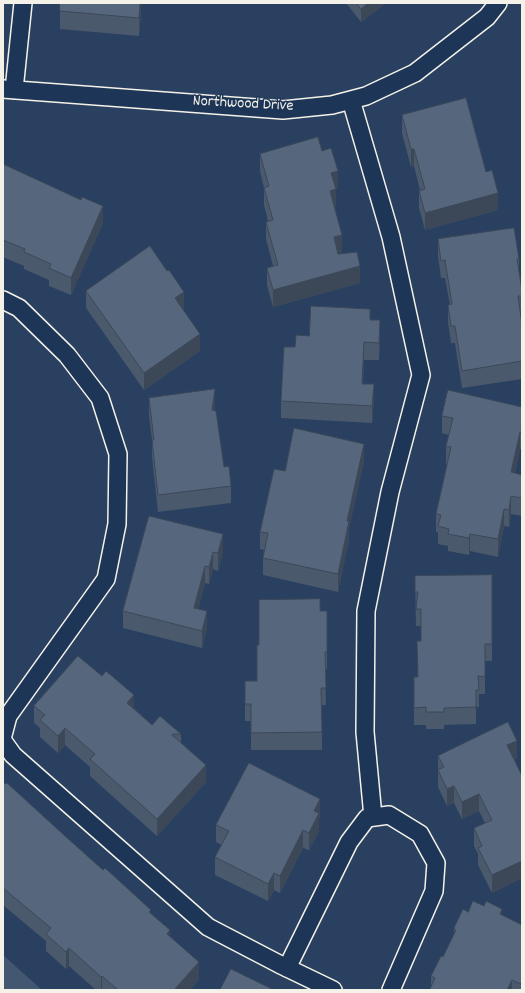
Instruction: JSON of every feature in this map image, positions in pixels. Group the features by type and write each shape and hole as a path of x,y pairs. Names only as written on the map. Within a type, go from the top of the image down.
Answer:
{"street":[{"path":"9,89 23,3"},
{"name":"Northwood Drive","path":"9,89 283,110 332,105 366,96 415,73 487,17 498,3"},
{"path":"351,100 391,237 422,375 390,492 366,610 365,732 373,817"},
{"path":"3,300 19,308 67,356 100,398 118,454 117,524 106,579 8,716 3,735"},
{"path":"3,741 13,755 208,927 287,968 334,990"},
{"path":"287,968 350,842 367,818 389,815 420,834 436,863 434,891 391,990"}],"shaded area":[{"path":"3,955 42,990 3,990"}],"building":[{"path":"60,3 140,3 139,18 60,11"},
{"path":"357,3 368,3 361,9"},
{"path":"466,98 486,172 492,170 498,193 425,213 419,191 425,189 414,149 411,149 402,115"},
{"path":"318,137 322,151 331,148 338,171 331,173 336,189 330,191 342,235 334,237 338,254 357,252 360,266 273,290 267,268 278,265 266,222 273,220 264,188 269,186 260,154"},
{"path":"3,164 81,200 82,197 103,206 71,278 49,268 51,264 24,252 25,249 3,240"},
{"path":"514,228 522,291 522,296 518,296 522,325 522,361 462,371 455,326 451,326 448,305 452,304 445,260 441,261 438,239"},
{"path":"150,246 184,292 175,298 200,334 144,373 86,291"},
{"path":"311,306 370,309 370,320 380,320 379,343 364,342 362,384 374,384 372,406 281,401 284,347 295,347 296,335 309,336"},
{"path":"215,389 212,410 216,411 224,467 229,466 231,486 158,495 149,398"},
{"path":"448,390 522,407 522,433 520,432 511,472 522,475 522,498 511,496 509,510 504,509 498,539 470,534 469,538 448,534 449,529 438,526 441,515 436,514 451,447 446,446 453,418 442,416"},
{"path":"294,428 364,444 347,521 349,521 338,574 263,558 268,533 260,532 274,469 285,471"},
{"path":"149,516 223,534 218,553 213,552 209,567 205,566 194,608 207,611 202,631 123,611"},
{"path":"492,575 492,644 485,644 485,677 478,676 479,690 476,690 476,707 444,708 444,712 426,712 426,707 414,708 414,677 418,677 417,641 421,641 421,609 416,609 418,592 415,592 415,576"},
{"path":"320,599 320,611 327,611 327,652 325,652 326,688 321,688 322,732 251,733 251,704 245,704 245,681 257,681 259,600"},
{"path":"78,656 102,676 106,671 134,695 127,703 152,725 160,716 181,734 172,735 206,765 157,819 90,759 95,754 65,728 58,736 40,720 45,715 34,706"},
{"path":"508,722 517,741 507,745 522,776 522,861 492,875 478,848 482,846 474,828 492,820 479,794 462,802 454,786 447,789 438,770 444,767 438,756"},
{"path":"249,763 320,799 314,811 319,813 309,833 303,830 280,876 274,873 268,884 215,857 229,831 216,825"},
{"path":"3,782 5,784 7,783 103,870 105,868 151,910 149,912 170,930 167,934 199,962 174,990 118,990 69,948 66,952 46,934 51,928 3,888"},
{"path":"473,901 484,906 486,901 502,909 500,914 522,925 521,984 512,980 507,990 432,990 430,989 435,978 431,976 441,956 443,957 456,930 454,928 463,909 468,912"},
{"path":"231,969 274,990 220,990"}]}
